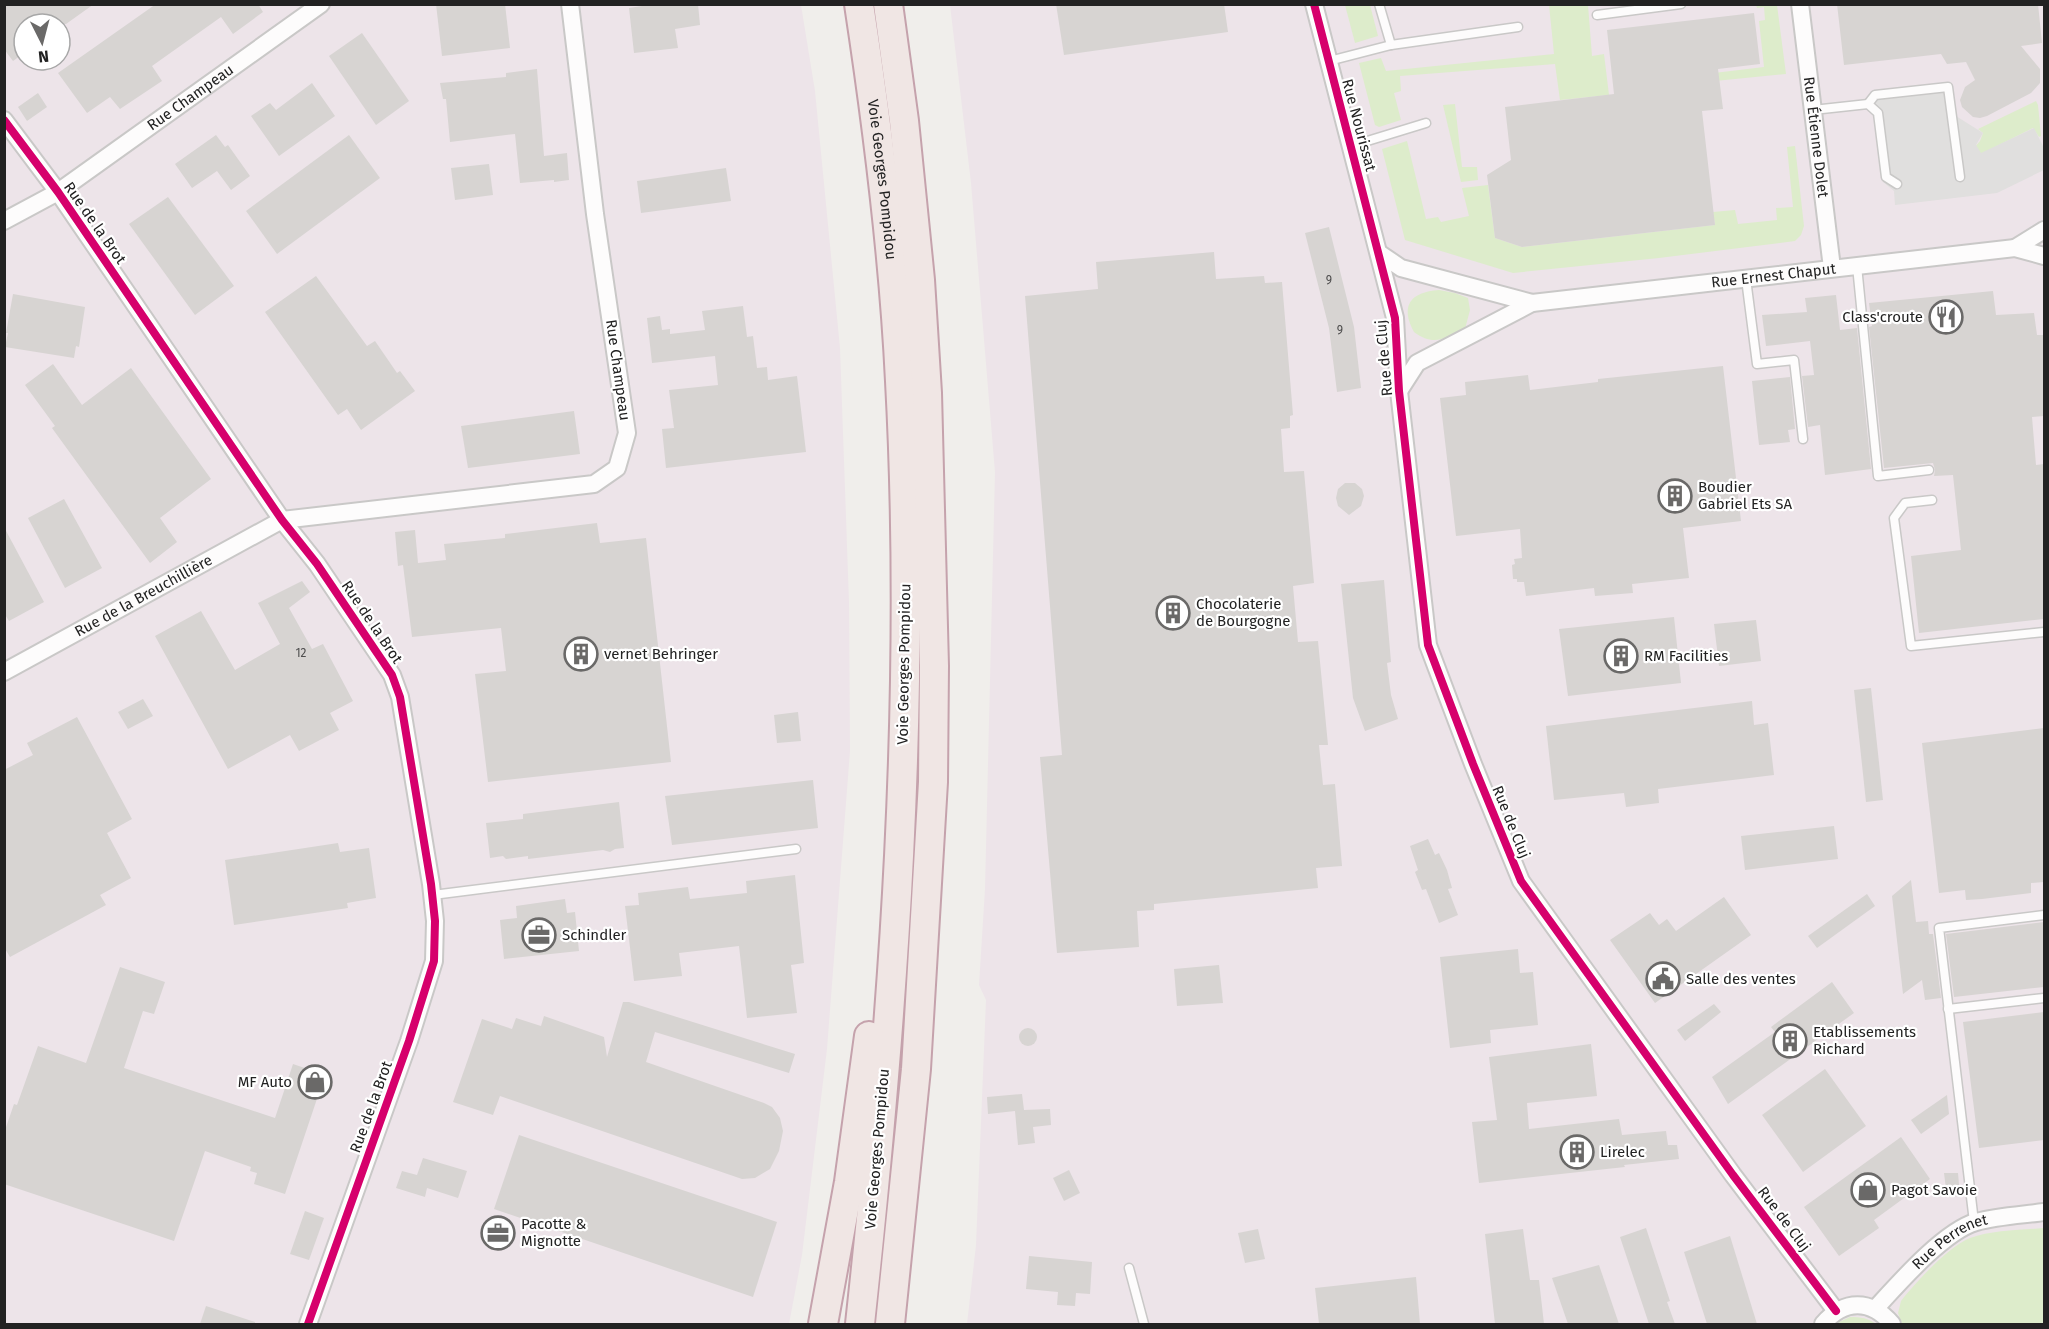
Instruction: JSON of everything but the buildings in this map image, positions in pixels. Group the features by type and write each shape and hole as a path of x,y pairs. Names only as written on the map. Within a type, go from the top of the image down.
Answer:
{"highway":[{"name":"Voie Georges Pompidou","path":"859,4 891,258 900,381 906,608 899,833 879,1137 860,1324"},
{"name":"Voie Georges Pompidou","path":"888,4 904,121 920,280 932,538 934,666 933,782 916,1069 890,1324"},
{"path":"898,4 904,121"},
{"path":"823,1324 849,1182 864,1075 885,887 899,833"},
{"path":"906,1324 918,1165 916,1069"}],"street":[{"name":"Rue Champeau","path":"4,221 58,192 321,4"},
{"name":"Rue Champeau","path":"282,520 594,484 617,468 627,433 595,214 570,4"},
{"name":"Rue Nourissat","path":"1314,4 1379,253"},
{"name":"Rue Étienne Dolet","path":"1800,4 1832,268"},
{"name":"Rue de la Brot","path":"4,120 58,192 282,520 316,564 392,675 400,697 433,895 436,931 434,961 409,1041 308,1324"},
{"name":"Rue Ernest Chaput","path":"2015,248 2044,230"},
{"name":"Rue Ernest Chaput","path":"1400,391 1417,363 1532,303 2015,248 2044,256"},
{"name":"Rue Ernest Chaput","path":"1379,253 1401,268 1532,303"},
{"name":"Rue de Cluj","path":"1379,253 1395,318 1400,391 1428,645 1521,881 1733,1174 1836,1311"},
{"name":"Rue de la Breuchillière","path":"4,672 282,520"},
{"name":"Rue Perrenet","path":"1875,1309 1943,1240 1959,1229 1974,1222 2044,1212"},
{"path":"1823,1324 1836,1311 1853,1305 1875,1309 1892,1324"}],"lane":[{"path":"1379,4 1391,45"},
{"path":"1597,15 1681,4"},
{"path":"1329,61 1391,45 1518,27"},
{"path":"1813,110 1868,104 1875,95 1948,87 1960,177"},
{"path":"1868,104 1878,113 1886,177 1897,184"},
{"path":"1351,146 1426,123"},
{"path":"1857,266 1878,476 1929,470"},
{"path":"1746,279 1757,364 1794,360 1803,439"},
{"path":"1932,500 1905,503 1894,518 1911,646 2044,632"},
{"path":"433,895 796,849"},
{"path":"1974,1222 1939,928 2044,915"},
{"path":"1948,1009 2044,998"},
{"path":"1129,1268 1144,1324"}],"shaded area":[{"path":"5,5 801,5 815,91 840,348 849,602 850,751 827,1049 802,1255 789,1324 5,1324"},
{"path":"950,5 2044,5 2044,1324 967,1324 976,1245 986,1000 979,985 985,889 995,472 971,183"},
{"path":"1952,83 1956,116 1983,133 1976,145 1981,153 2034,128 2044,148 2044,170 1997,193 1895,205 1894,191 1883,182 1871,93"}],"green space":[{"path":"1345,5 1370,5 1378,36 1355,43"},
{"path":"1549,5 1588,5 1592,56 1604,54 1609,95 1560,100 1555,64 1400,76 1401,91 1394,93 1401,120 1379,127 1375,125 1359,63 1381,58 1386,71 1554,54"},
{"path":"1756,5 1777,5 1786,74 1715,81 1714,73 1764,67 1759,21 1765,20 1764,7 1757,8"},
{"path":"2036,101 2041,136 2039,137 2033,128 1981,154 1965,158 1980,141 1983,133 1978,129"},
{"path":"1455,104 1462,167 1477,167 1478,180 1461,182 1443,105"},
{"path":"1407,141 1426,219 1438,217 1441,222 1469,216 1462,188 1488,185 1495,238 1522,247 1715,225 1713,212 1735,210 1738,224 1777,220 1776,208 1793,207 1787,147 1795,146 1804,226 1801,235 1795,241 1513,273 1405,240 1382,149"},
{"path":"1439,290 1468,298 1470,310 1465,329 1440,340 1421,337 1414,332 1410,323 1408,308 1410,302 1421,294"},
{"path":"2044,1228 2044,1323 1902,1324 1898,1313 1901,1301 1933,1266 1962,1242 1988,1233"},
{"path":"1850,1317 1864,1318 1876,1324 1835,1324"}],"cycle path":[{"path":"1314,4 1395,318 1399,391 1428,645 1473,764 1521,881 1733,1175 1836,1311"},
{"path":"4,120 58,192 282,520 317,564 392,675 400,697 431,884 435,921 434,961 409,1041 308,1324"}],"place":[{"name":"Class'croute","path":"1946,317"},
{"name":"Boudier Gabriel Ets SA","path":"1675,496"},
{"name":"Chocolaterie de Bourgogne","path":"1173,613"},
{"name":"vernet Behringer","path":"581,654"},
{"name":"RM Facilities","path":"1621,656"},
{"name":"Schindler","path":"539,935"},
{"name":"Salle des ventes","path":"1663,979"},
{"name":"Etablissements Richard","path":"1790,1041"},
{"name":"MF Auto","path":"315,1082"},
{"name":"Lirelec","path":"1577,1152"},
{"name":"Pagot Savoie","path":"1868,1190"},
{"name":"Pacotte & Mignotte","path":"498,1233"}]}
